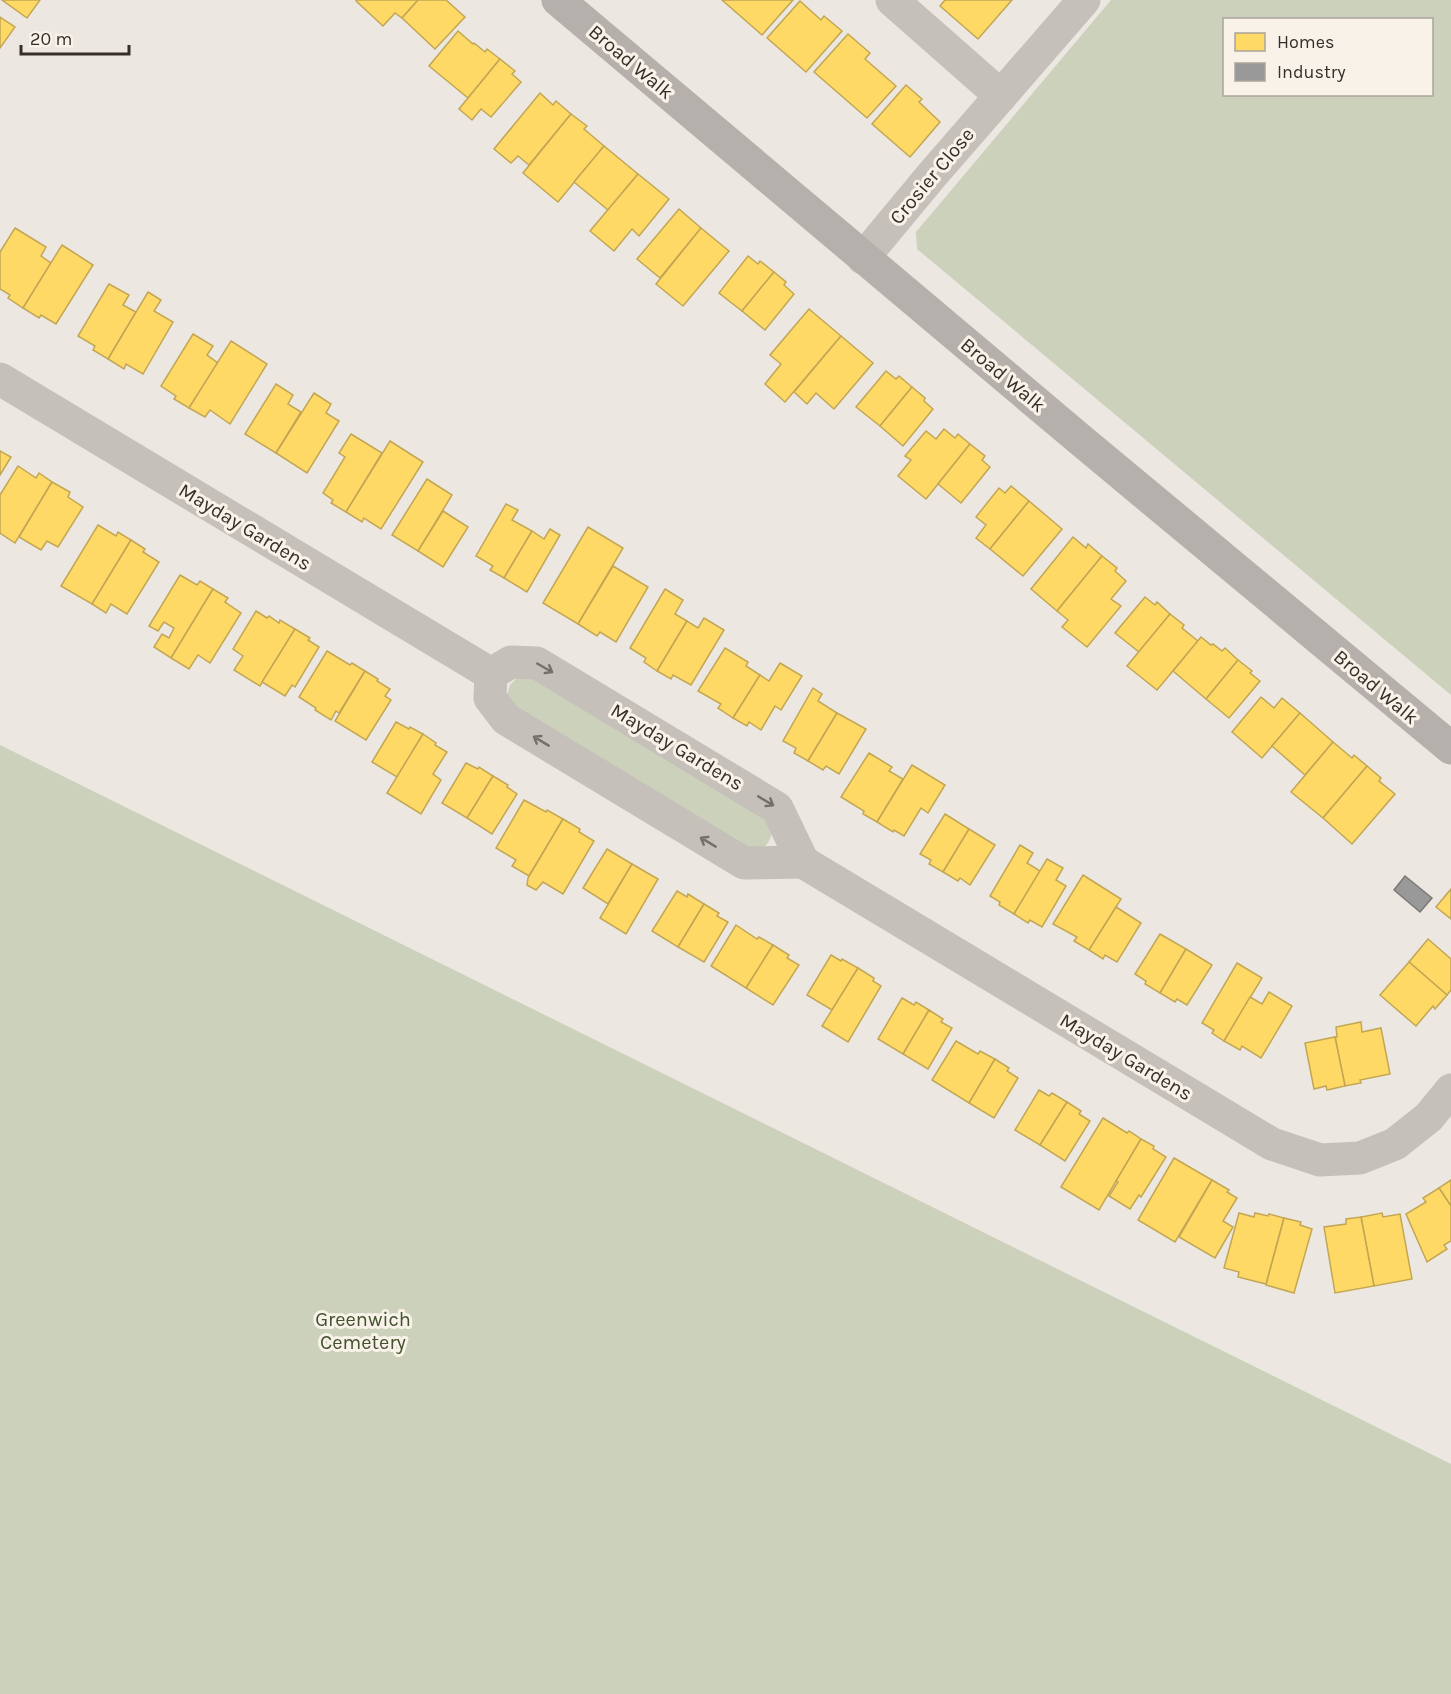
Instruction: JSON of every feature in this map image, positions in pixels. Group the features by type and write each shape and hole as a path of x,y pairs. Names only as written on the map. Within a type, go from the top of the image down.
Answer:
{"street":[{"name":"Broad Walk","path":"558,0 863,258 1451,748"},
{"path":"892,0 1001,96"},
{"name":"Crosier Close","path":"863,258 1084,0"},
{"name":"Mayday Gardens","path":"0,379 491,674 511,662 537,663 777,808 803,862 1272,1144 1320,1160 1360,1158 1395,1144 1429,1117 1451,1090"},
{"path":"491,674 490,698 506,719 734,857 744,863 803,862"}],"green space":[{"path":"1111,0 1451,0 1451,695 917,249 916,232"},
{"path":"517,678 536,679 765,817 772,833 768,843 754,851 516,712 507,695 510,685"},
{"name":"Greenwich Cemetery","path":"0,745 1451,1464 1451,1694 0,1694"}],"building: Homes":[{"path":"2,0 40,0 27,18"},
{"path":"357,0 418,0 402,18 395,13 383,26"},
{"path":"418,0 446,0 465,17 435,49 402,18"},
{"path":"722,0 793,0 762,35"},
{"path":"945,0 1012,0 978,39 940,6"},
{"path":"800,1 821,20 824,16 842,31 806,72 767,38"},
{"path":"0,17 15,27 0,48"},
{"path":"458,31 485,52 487,49 500,59 468,98 429,66"},
{"path":"848,34 870,53 865,59 896,86 867,118 814,72"},
{"path":"500,59 515,71 512,74 521,82 491,117 481,109 472,120 459,109"},
{"path":"906,85 922,99 919,102 940,122 910,157 872,124"},
{"path":"540,93 553,105 556,101 571,114 529,165 518,156 511,163 494,149"},
{"path":"571,114 587,126 584,129 604,146 558,202 523,173"},
{"path":"604,146 638,174 608,210 574,182"},
{"path":"638,174 669,199 639,236 632,229 614,251 590,231"},
{"path":"679,209 701,228 660,278 637,259"},
{"path":"15,228 46,247 41,256 51,263 23,308 8,298 10,295 0,289 0,252"},
{"path":"701,228 729,251 683,306 656,284"},
{"path":"62,245 93,265 56,324 41,315 39,318 23,308"},
{"path":"748,256 758,264 760,261 774,272 742,311 719,293"},
{"path":"774,272 786,282 784,285 794,294 765,330 742,311"},
{"path":"109,284 129,295 123,305 136,312 108,359 93,350 95,346 78,336"},
{"path":"148,292 161,300 154,311 173,322 143,374 126,364 124,369 108,359"},
{"path":"809,309 841,336 785,402 765,384 781,364 770,355"},
{"path":"193,334 213,346 207,355 218,363 189,408 174,399 176,396 161,386"},
{"path":"841,336 873,363 834,409 816,393 807,404 794,392"},
{"path":"231,341 267,364 230,424 210,410 205,417 189,408"},
{"path":"886,371 896,379 899,376 912,387 880,426 856,407"},
{"path":"276,384 293,395 288,404 301,412 276,453 245,434"},
{"path":"912,387 925,398 924,401 933,409 903,446 880,426"},
{"path":"314,393 331,404 326,413 339,421 307,473 276,453"},
{"path":"944,429 955,438 958,434 970,444 926,499 898,476 911,460 905,456 926,431 936,439"},
{"path":"351,434 382,453 346,512 331,503 333,500 323,493 345,457 339,453"},
{"path":"390,441 423,462 381,529 364,518 362,522 346,512"},
{"path":"970,444 985,456 982,460 990,467 961,503 938,484"},
{"path":"0,451 11,457 0,475"},
{"path":"18,466 36,478 39,473 52,482 15,543 0,533 0,495"},
{"path":"427,479 452,495 418,551 392,535"},
{"path":"52,482 70,492 68,497 83,507 58,547 47,541 41,550 19,537"},
{"path":"1011,486 1029,501 990,549 976,538 986,525 976,517 999,488 1005,493"},
{"path":"1029,501 1062,529 1023,576 990,549"},
{"path":"506,504 518,510 512,520 532,531 504,578 490,570 493,566 476,556"},
{"path":"443,511 468,527 443,567 418,551"},
{"path":"98,525 116,536 118,532 131,540 92,604 61,586"},
{"path":"588,527 623,548 578,624 543,603"},
{"path":"550,529 560,535 527,592 504,578 532,531 544,539"},
{"path":"1073,537 1086,548 1088,544 1102,556 1057,611 1031,589"},
{"path":"131,540 145,549 143,552 159,562 127,614 111,604 106,613 92,604"},
{"path":"1102,556 1117,568 1115,571 1126,581 1111,599 1121,606 1087,647 1062,627 1068,620 1057,611"},
{"path":"613,566 648,587 616,642 600,632 597,636 578,624"},
{"path":"180,575 197,585 200,581 213,589 171,658 154,647 162,634 169,638 174,628 164,622 158,631 149,626"},
{"path":"213,589 228,598 225,602 241,613 210,663 198,655 189,669 171,658"},
{"path":"665,589 683,600 675,614 687,621 657,671 644,662 646,658 630,648"},
{"path":"1145,597 1155,605 1157,602 1170,614 1139,652 1115,633"},
{"path":"256,611 279,623 280,620 295,629 260,686 234,670 243,656 233,649"},
{"path":"1170,614 1198,641 1157,690 1127,666"},
{"path":"704,618 724,630 691,685 673,675 671,679 657,671 687,621 698,628"},
{"path":"295,629 319,647 295,687 292,685 285,696 262,682"},
{"path":"1201,637 1222,651 1225,648 1238,660 1206,699 1173,671"},
{"path":"725,648 748,662 746,666 760,675 733,718 718,708 721,704 698,691"},
{"path":"327,651 365,671 339,713 336,711 331,720 299,697"},
{"path":"1238,660 1260,681 1229,718 1206,699"},
{"path":"780,663 802,676 781,710 775,706 761,730 749,722 747,726 733,718 760,675 769,681"},
{"path":"365,671 390,689 385,696 391,700 366,740 335,721"},
{"path":"813,688 822,694 818,701 837,713 808,761 794,753 796,748 783,741"},
{"path":"1261,697 1274,708 1282,698 1300,713 1262,758 1232,732"},
{"path":"837,713 866,729 839,774 826,766 823,770 808,761"},
{"path":"1300,713 1333,742 1305,775 1272,746"},
{"path":"396,722 423,734 397,777 372,762"},
{"path":"423,734 447,752 433,774 441,780 421,814 387,793"},
{"path":"1333,742 1352,758 1354,755 1367,766 1323,818 1291,792"},
{"path":"869,753 892,767 889,771 903,779 877,822 841,797"},
{"path":"466,763 478,769 479,767 493,776 467,818 442,803"},
{"path":"912,765 945,785 928,813 921,808 904,836 877,822"},
{"path":"1367,766 1381,778 1379,781 1395,794 1352,844 1323,818"},
{"path":"493,776 517,794 492,834 467,818"},
{"path":"524,800 563,819 529,876 512,866 516,860 496,848"},
{"path":"945,814 969,829 943,872 929,864 931,860 920,854"},
{"path":"563,819 594,841 563,894 543,882 536,890 527,885 528,878"},
{"path":"969,829 995,845 970,885 960,878 958,881 943,872"},
{"path":"1020,845 1033,853 1027,863 1040,871 1014,914 990,896"},
{"path":"607,849 632,864 608,904 583,888"},
{"path":"1047,859 1063,868 1056,880 1066,886 1042,927 1030,920 1028,923 1014,914"},
{"path":"632,864 658,879 626,934 600,918"},
{"path":"1083,875 1121,899 1089,950 1074,941 1077,937 1053,924"},
{"path":"1451,889 1451,919 1436,907"},
{"path":"677,891 687,897 688,894 704,904 678,947 652,931"},
{"path":"704,904 728,922 704,962 678,947"},
{"path":"1116,907 1141,923 1117,962 1105,955 1103,959 1089,950"},
{"path":"736,925 757,939 759,937 773,945 746,988 711,966"},
{"path":"1160,934 1186,949 1160,993 1145,984 1146,981 1135,974"},
{"path":"1428,939 1451,959 1451,990 1447,995 1409,962"},
{"path":"773,945 789,955 787,958 799,965 773,1005 746,988"},
{"path":"1186,949 1212,965 1187,1005 1177,999 1175,1002 1160,993"},
{"path":"831,955 858,968 832,1010 807,995"},
{"path":"1409,962 1447,995 1435,1009 1433,1006 1416,1026 1380,995"},
{"path":"1237,963 1262,978 1224,1041 1212,1033 1214,1030 1202,1023"},
{"path":"858,968 874,978 873,981 881,986 848,1042 822,1026"},
{"path":"1269,992 1292,1006 1261,1058 1242,1046 1240,1050 1224,1041 1250,997 1262,1004"},
{"path":"902,998 914,1005 916,1002 929,1010 903,1054 878,1039"},
{"path":"929,1010 943,1019 941,1022 952,1028 928,1069 903,1054"},
{"path":"1361,1022 1362,1032 1381,1028 1390,1074 1360,1080 1361,1083 1345,1086 1335,1037 1337,1037 1336,1027"},
{"path":"1335,1037 1345,1086 1327,1090 1326,1086 1314,1089 1305,1043"},
{"path":"956,1041 978,1054 980,1051 995,1059 969,1103 932,1080"},
{"path":"995,1059 1009,1068 1007,1071 1018,1078 994,1118 969,1103"},
{"path":"1039,1090 1049,1096 1052,1093 1067,1102 1040,1145 1015,1130"},
{"path":"1067,1102 1081,1111 1079,1114 1090,1121 1065,1161 1040,1145"},
{"path":"1103,1118 1141,1139 1099,1210 1061,1187"},
{"path":"1141,1139 1154,1146 1153,1149 1166,1157 1141,1197 1139,1195 1130,1209 1109,1196"},
{"path":"1174,1158 1212,1180 1175,1242 1138,1220"},
{"path":"1212,1180 1229,1190 1227,1192 1237,1198 1223,1221 1233,1227 1215,1258 1179,1237"},
{"path":"1451,1180 1451,1206 1439,1188"},
{"path":"1439,1188 1451,1206 1451,1241 1444,1245 1447,1249 1427,1262 1406,1214 1426,1202 1423,1198"},
{"path":"1239,1213 1254,1217 1255,1213 1268,1216 1269,1214 1284,1218 1266,1284 1238,1277 1239,1272 1224,1268"},
{"path":"1382,1213 1383,1217 1400,1214 1412,1279 1374,1286 1361,1217"},
{"path":"1361,1217 1374,1286 1335,1293 1324,1227 1346,1224 1346,1219"},
{"path":"1284,1218 1301,1222 1300,1225 1312,1229 1294,1293 1266,1285"}],"building: Industry":[{"path":"1405,876 1432,898 1420,912 1394,890"}]}
